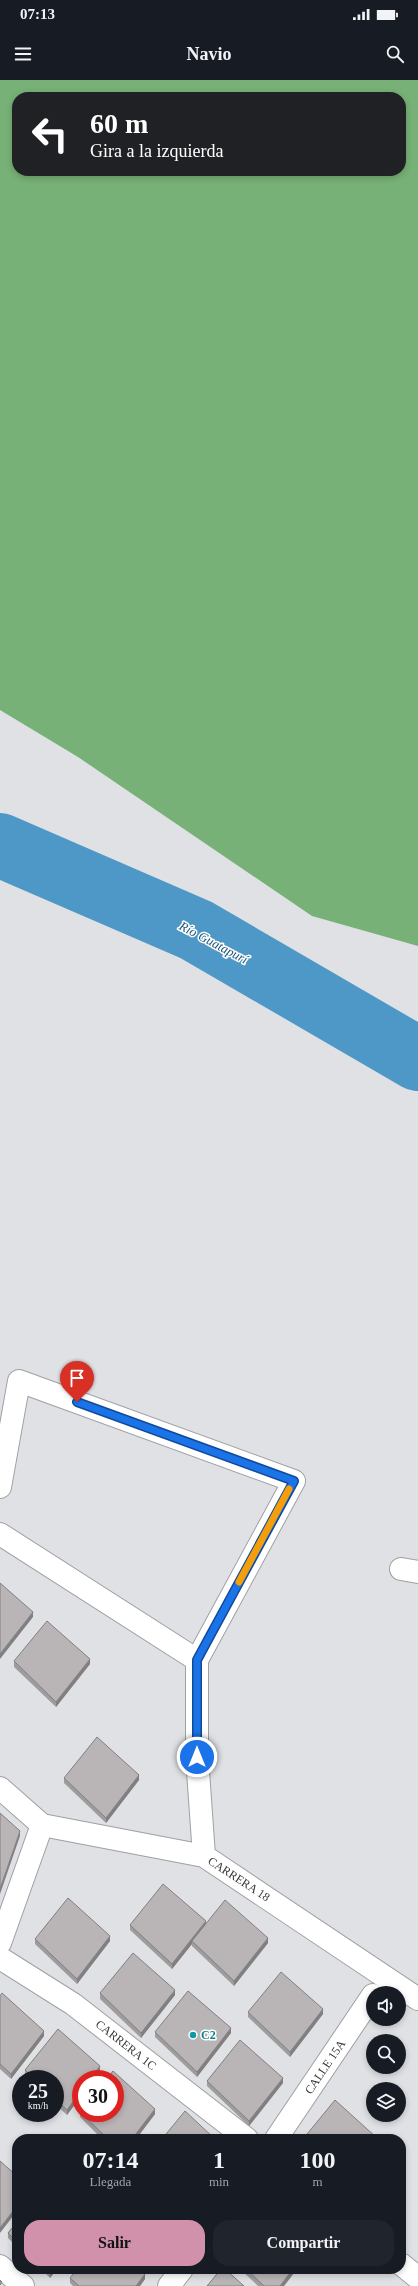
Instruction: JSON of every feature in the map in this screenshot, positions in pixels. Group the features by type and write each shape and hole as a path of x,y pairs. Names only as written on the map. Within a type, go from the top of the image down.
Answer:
{"street":[{"path":"0,1487 19,1381 294,1481 197,1660 197,1757 204,1856"},
{"path":"0,1534 197,1660"},
{"path":"0,1788 42,1825 0,1943"},
{"name":"CARRERA 18","path":"42,1825 204,1856 375,1986"},
{"name":"CARRERA 1C","path":"0,1958 73,2004 240,2134"},
{"name":"CARRERA 18","path":"406,1995 418,1998"},
{"name":"CALLE 15A","path":"279,2134 366,2006"},
{"path":"0,2266 23,2286"},
{"path":"406,2268 418,2278"},
{"path":"169,2286 178,2274"}],"green space":[{"path":"0,80 418,80 418,946 312,916 78,757 0,710"}],"building":[{"path":"0,1583 33,1612 0,1654"},
{"path":"47,1621 90,1659 56,1702 14,1661"},
{"path":"97,1737 139,1775 106,1818 64,1778"},
{"path":"0,1813 20,1831 0,1889"},
{"path":"163,1884 206,1921 172,1964 130,1925"},
{"path":"68,1898 110,1936 77,1979 35,1939"},
{"path":"225,1900 268,1938 234,1981 192,1941"},
{"path":"133,1953 175,1990 141,2033 100,1993"},
{"name":"C2","path":"281,1972 323,2009 290,2052 248,2012"},
{"name":"C2","path":"188,1991 231,2028 197,2072 155,2032"},
{"path":"2,1993 44,2031 14,2070 12,2070 11,2074 0,2064 0,1996"},
{"path":"58,2029 100,2066 97,2070 72,2070 72,2103 67,2110 64,2107 64,2070 25,2070"},
{"name":"C2","path":"240,2040 283,2078 249,2121 207,2081"},
{"path":"124,2081 155,2109 136,2134 103,2134 90,2122 124,2122"},
{"path":"335,2100 373,2134 307,2134"},
{"path":"185,2111 210,2134 166,2134"},
{"path":"0,2161 12,2172 12,2212 0,2228"},
{"path":"12,2228 12,2237 8,2233"},
{"path":"73,2274 145,2274 136,2286 79,2286 70,2278"},
{"path":"217,2274 231,2274 244,2286 207,2286"},
{"path":"251,2274 289,2274 280,2286 264,2286"}],"waterway":[{"name":"Río Guatapurí","path":"0,845 196,930 418,1059"}],"slow traffic":[{"path":"239,1582 289,1489"}],"place":[{"name":"C2","path":"193,2035"}],"route":[{"path":"77,1402 294,1481 197,1660 197,1757"}]}
